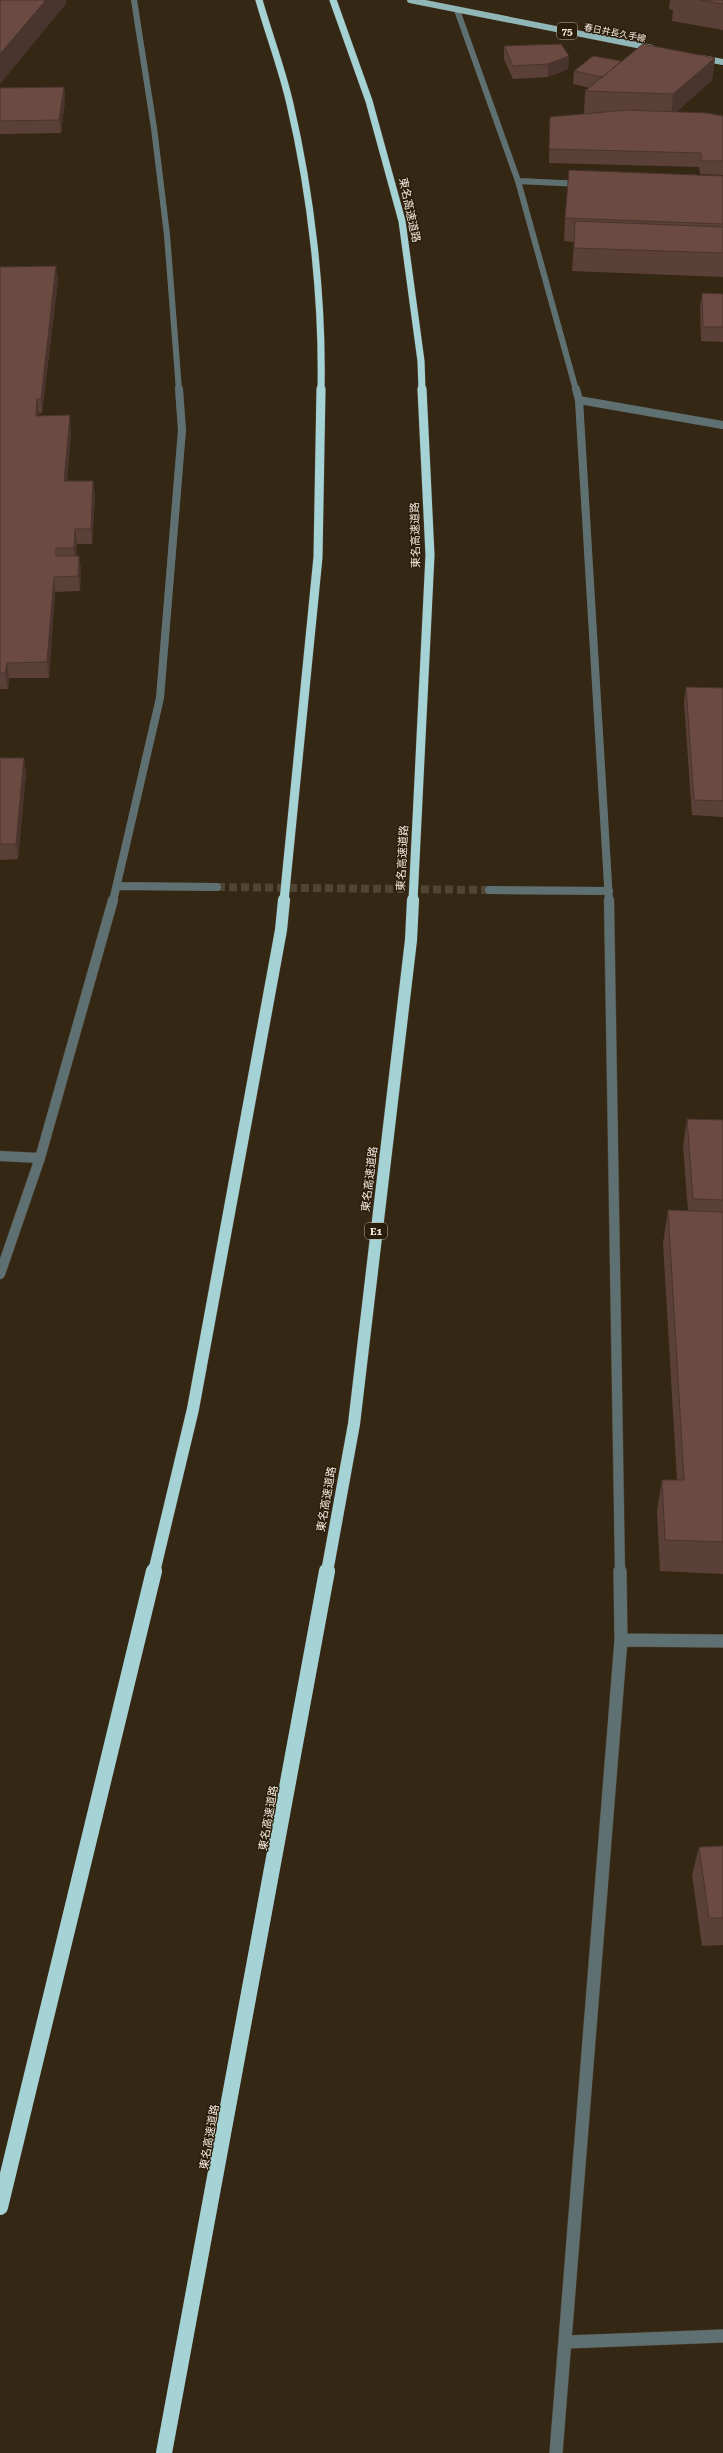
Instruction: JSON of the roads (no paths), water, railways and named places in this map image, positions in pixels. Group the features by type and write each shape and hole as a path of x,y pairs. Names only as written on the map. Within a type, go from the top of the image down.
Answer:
{"highway":[{"path":"0,2207 193,1409 281,930 318,557 322,361 312,225 290,104 260,1"},
{"name":"東名高速道路","path":"164,2453 354,1424 410,940 430,555 421,361 402,221 369,101 334,3"}],"main road":[{"name":"春日井長久手線","path":"410,0 660,50"},
{"path":"692,56 723,62"}],"street":[{"path":"0,1274 40,1158 117,886 160,698 182,430 167,235 154,128 134,0"},
{"path":"457,10 518,182 579,400 609,890 621,1640 567,2342 556,2453"},
{"path":"518,182 589,184"},
{"path":"579,400 723,425"},
{"path":"117,886 217,887"},
{"path":"490,890 609,890"},
{"path":"0,1156 40,1158"},
{"path":"621,1640 723,1641"},
{"path":"567,2342 723,2336"}],"tunnel":[{"path":"217,887 489,890"}]}
